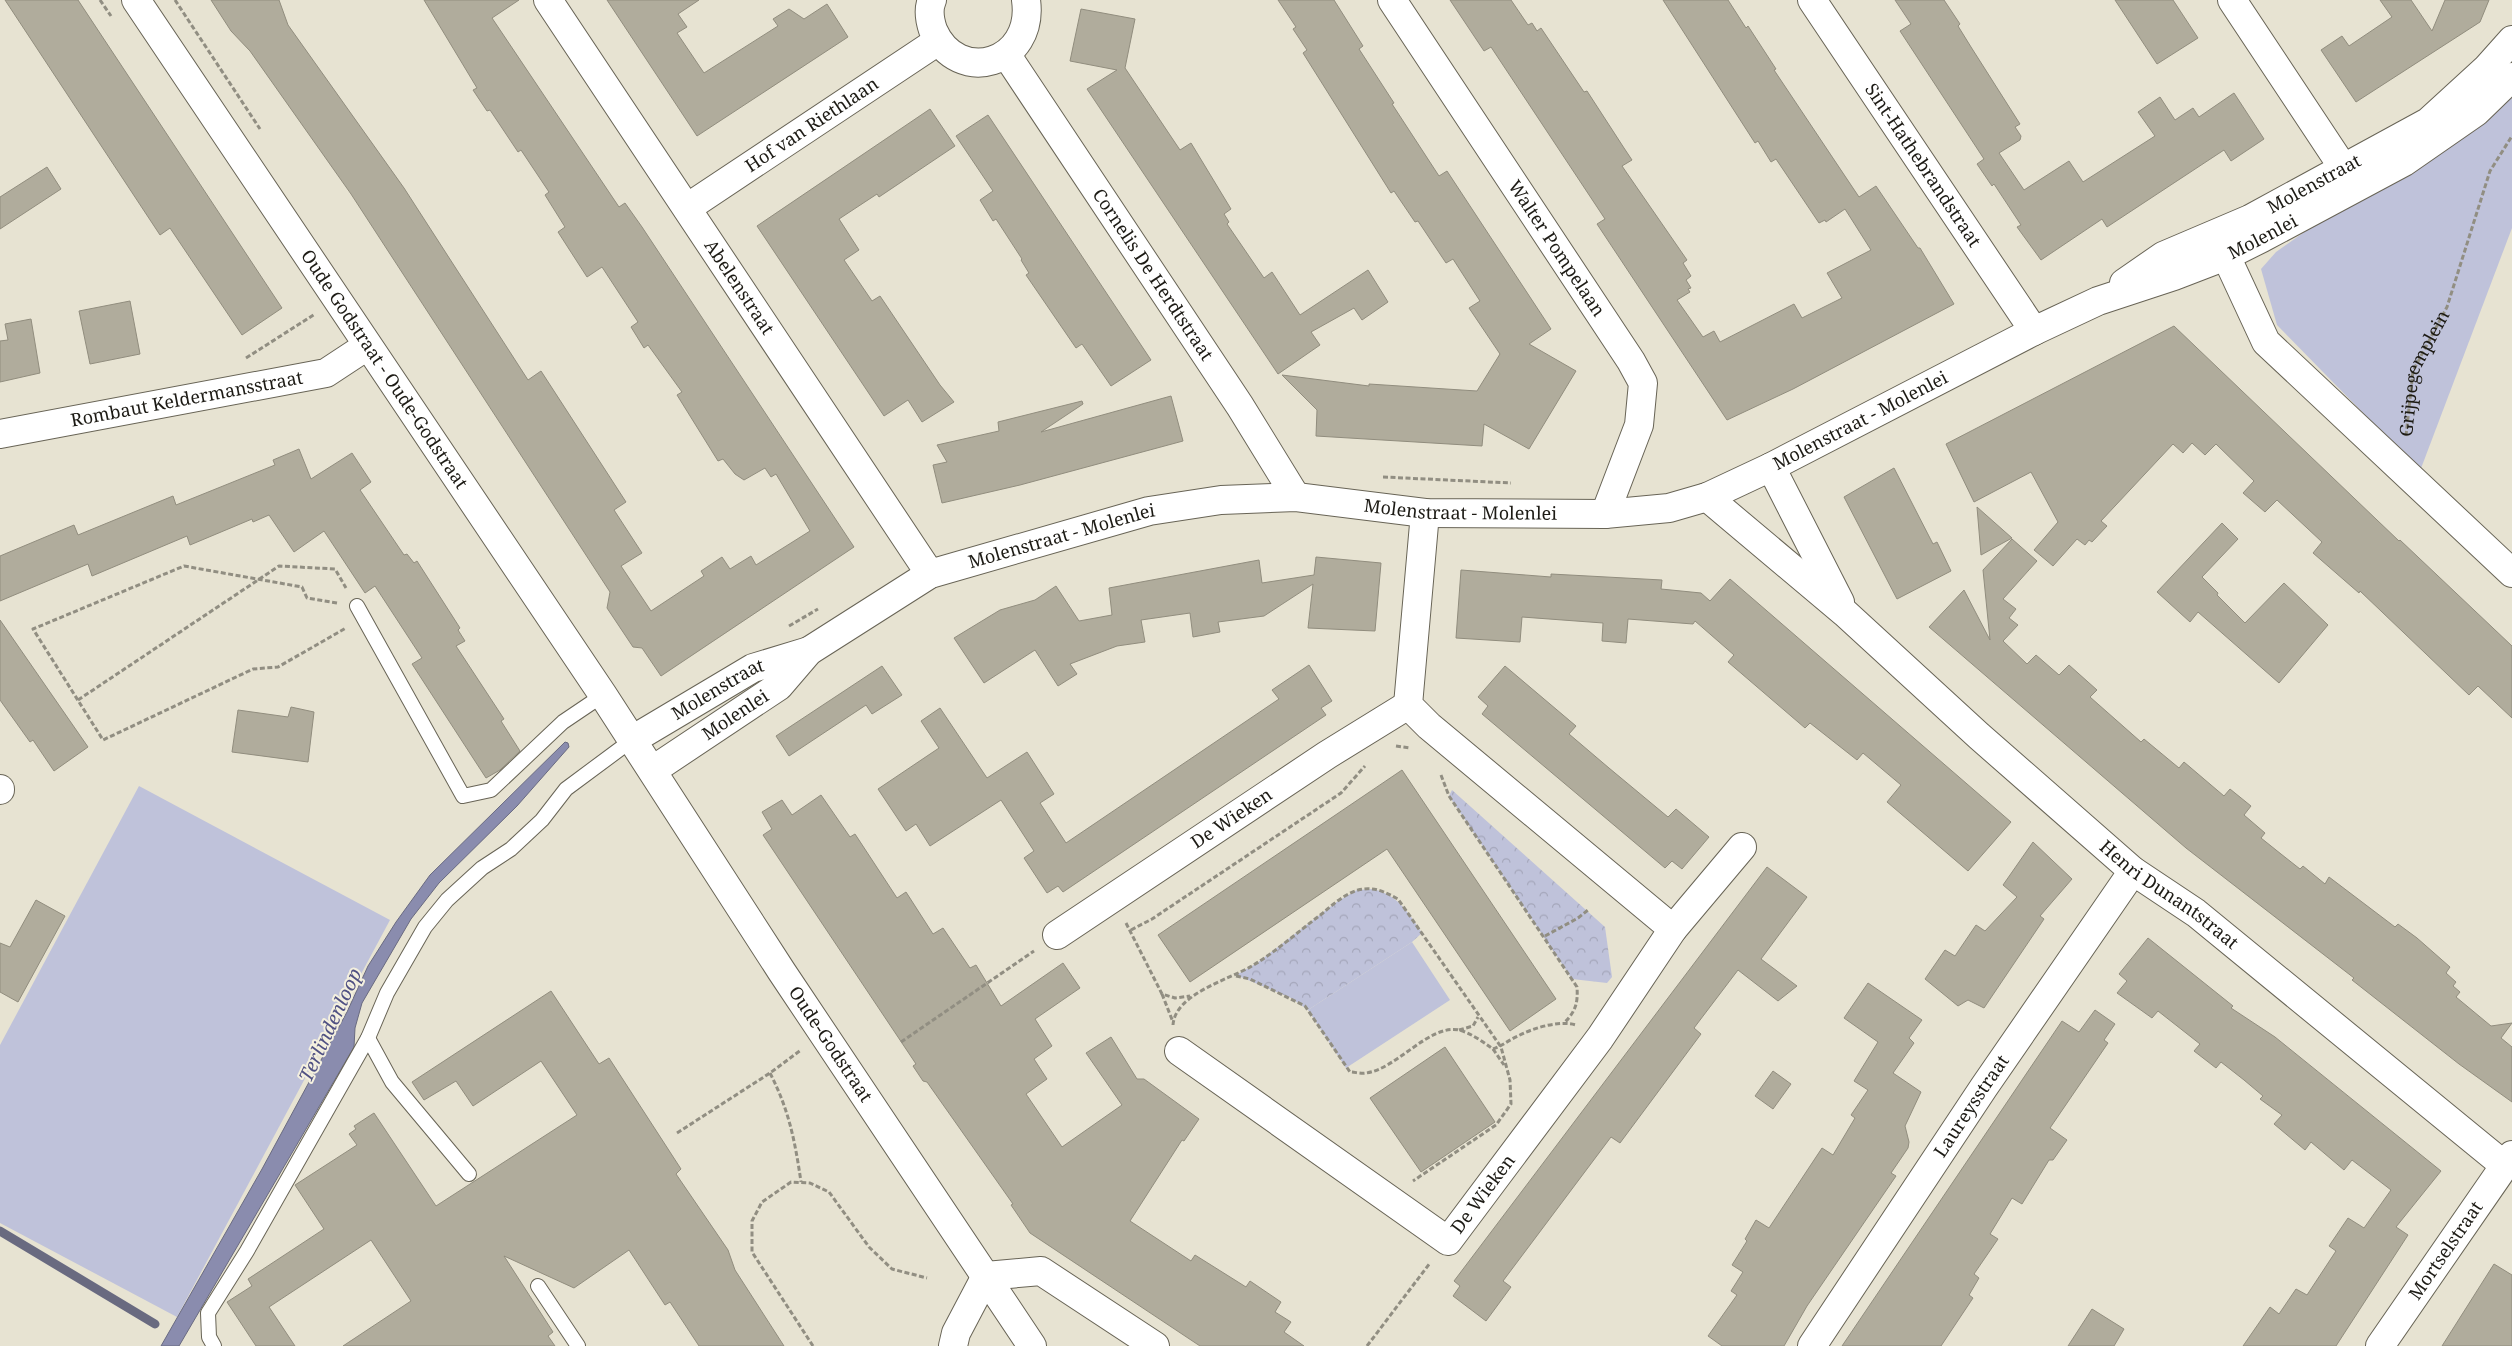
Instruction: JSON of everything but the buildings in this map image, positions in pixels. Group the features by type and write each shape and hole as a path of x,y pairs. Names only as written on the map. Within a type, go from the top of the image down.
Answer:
{"street":[{"name":"Oude Godstraat - Oude-Godstraat","path":"136,0 366,346 632,740"},
{"name":"Abelenstraat","path":"548,0 930,574"},
{"path":"932,0 930,23 938,41 952,54 970,62 989,62 1006,54 1018,44 1025,31 1028,16 1026,0"},
{"name":"Walter Pompelaan","path":"1392,0 1631,361 1643,383 1639,425 1606,514"},
{"name":"Sint-Hathebrandstraat","path":"1812,0 2034,331"},
{"path":"2232,0 2350,178"},
{"name":"Molenstraat","path":"2098,301 2164,256 2350,178 2428,122 2487,68 2512,40"},
{"name":"Hof van Riethlaan","path":"687,208 938,41"},
{"name":"Cornelis De Herdtstraat","path":"1006,54 1240,406 1296,497"},
{"name":"Molenlei","path":"2098,301 2174,276 2226,256 2350,178 2404,162 2476,112 2512,77"},
{"name":"Grijpegemplein","path":"2226,256 2266,342 2401,466"},
{"name":"Molenstraat - Molenlei","path":"809,651 930,574 1149,511 1221,500 1296,497 1425,513 1606,514 1669,508 1707,497 1771,467 2034,331 2098,301"},
{"name":"Rombaut Keldermansstraat","path":"0,434 326,373 366,346"},
{"path":"2401,466 2512,573"},
{"name":"Henri Dunantstraat","path":"1771,467 1845,613"},
{"name":"Henri Dunantstraat","path":"1707,497 1845,613 1979,736 2133,871 2196,913 2508,1160"},
{"path":"1425,513 1408,705 1429,726 1673,929"},
{"name":"Molenstraat","path":"632,740 753,668 809,651"},
{"name":"Molenlei","path":"652,770 779,686 809,651"},
{"name":"De Wieken","path":"1057,935 1327,754 1408,705"},
{"name":"Oude-Godstraat","path":"632,740 1032,1346"},
{"name":"De Wieken","path":"1179,1051 1448,1241 1600,1038 1673,929 1742,848"},
{"name":"Laureysstraat","path":"1812,1346 1978,1095 2133,871"},
{"name":"Mortselstraat","path":"2380,1346 2508,1160"},
{"path":"953,1346 956,1333 986,1276 1042,1271 1155,1346"}],"lane":[{"path":"361,611 463,796 491,790 563,722 603,695"},
{"path":"214,1346 209,1338 208,1313 247,1251 368,1038 387,993 425,927 448,900 482,868 517,843 542,820 566,789 632,740"},
{"path":"368,1038 392,1082 469,1174"},
{"path":"538,1286 578,1346"}],"path":[{"name":"Grijpegemplein","path":"2401,466 2413,371 2447,307 2490,170 2512,136"},
{"path":"241,361 336,300"},
{"path":"1379,477 1478,480 1518,484"},
{"path":"184,566 302,587 307,598 361,611 278,667 253,669 103,740 33,629 184,566"},
{"path":"78,700 279,566 335,569 361,611"},
{"path":"786,628 819,608"},
{"path":"1390,744 1415,748"},
{"path":"1131,930 1152,919 1341,793 1368,761"},
{"path":"1439,771 1444,779 1449,796 1545,936 1577,987 1578,1002 1572,1015 1565,1022 1518,1036 1501,1047 1493,1049"},
{"path":"1162,994 1175,998 1190,996 1236,976 1260,961 1338,900 1358,890 1373,888 1398,899 1409,912 1478,1016 1501,1047 1510,1080 1511,1104 1496,1125 1402,1189 1383,1196"},
{"path":"1110,900 1131,930 1162,994 1173,1022 1179,1051"},
{"path":"1545,936 1588,910"},
{"path":"901,1042 1057,935"},
{"path":"1236,976 1250,980 1305,1006 1350,1072 1365,1073 1382,1068 1442,1031 1459,1030 1473,1026 1478,1016"},
{"path":"1173,1022 1178,1008 1190,996"},
{"path":"1565,1022 1600,1038"},
{"path":"1459,1030 1479,1039 1493,1049 1507,1068"},
{"path":"677,1133 770,1073 824,1033"},
{"path":"770,1073 787,1111 795,1140 801,1182"},
{"path":"813,1346 752,1252 752,1221 762,1202 791,1182 810,1182 829,1192 869,1247 892,1269 928,1278"},
{"path":"1366,1346 1448,1241"}],"green space":[{"path":"2512,85 2512,228 2420,471 2277,325 2261,269 2276,252"},
{"path":"139,786 390,920 177,1317 0,1223 0,1045"},
{"path":"1452,790 1605,927 1612,977 1607,983 1572,979 1449,796"},
{"path":"1373,889 1389,895 1402,905 1422,933 1412,942 1308,1010 1291,998 1236,975 1257,963 1338,901 1357,890"},
{"path":"1412,942 1450,1000 1346,1068 1308,1010"}],"shaded area":[{"path":"565,742 568,743 569,747 517,806 439,883 411,919 362,1003 355,1028 354,1047 179,1346 161,1346 262,1169 347,1012 368,966 396,922 430,875"}],"waterway":[{"path":"0,1231 155,1324"}],"water label":[{"name":"Terlindenloop","path":"330,1025"}]}
